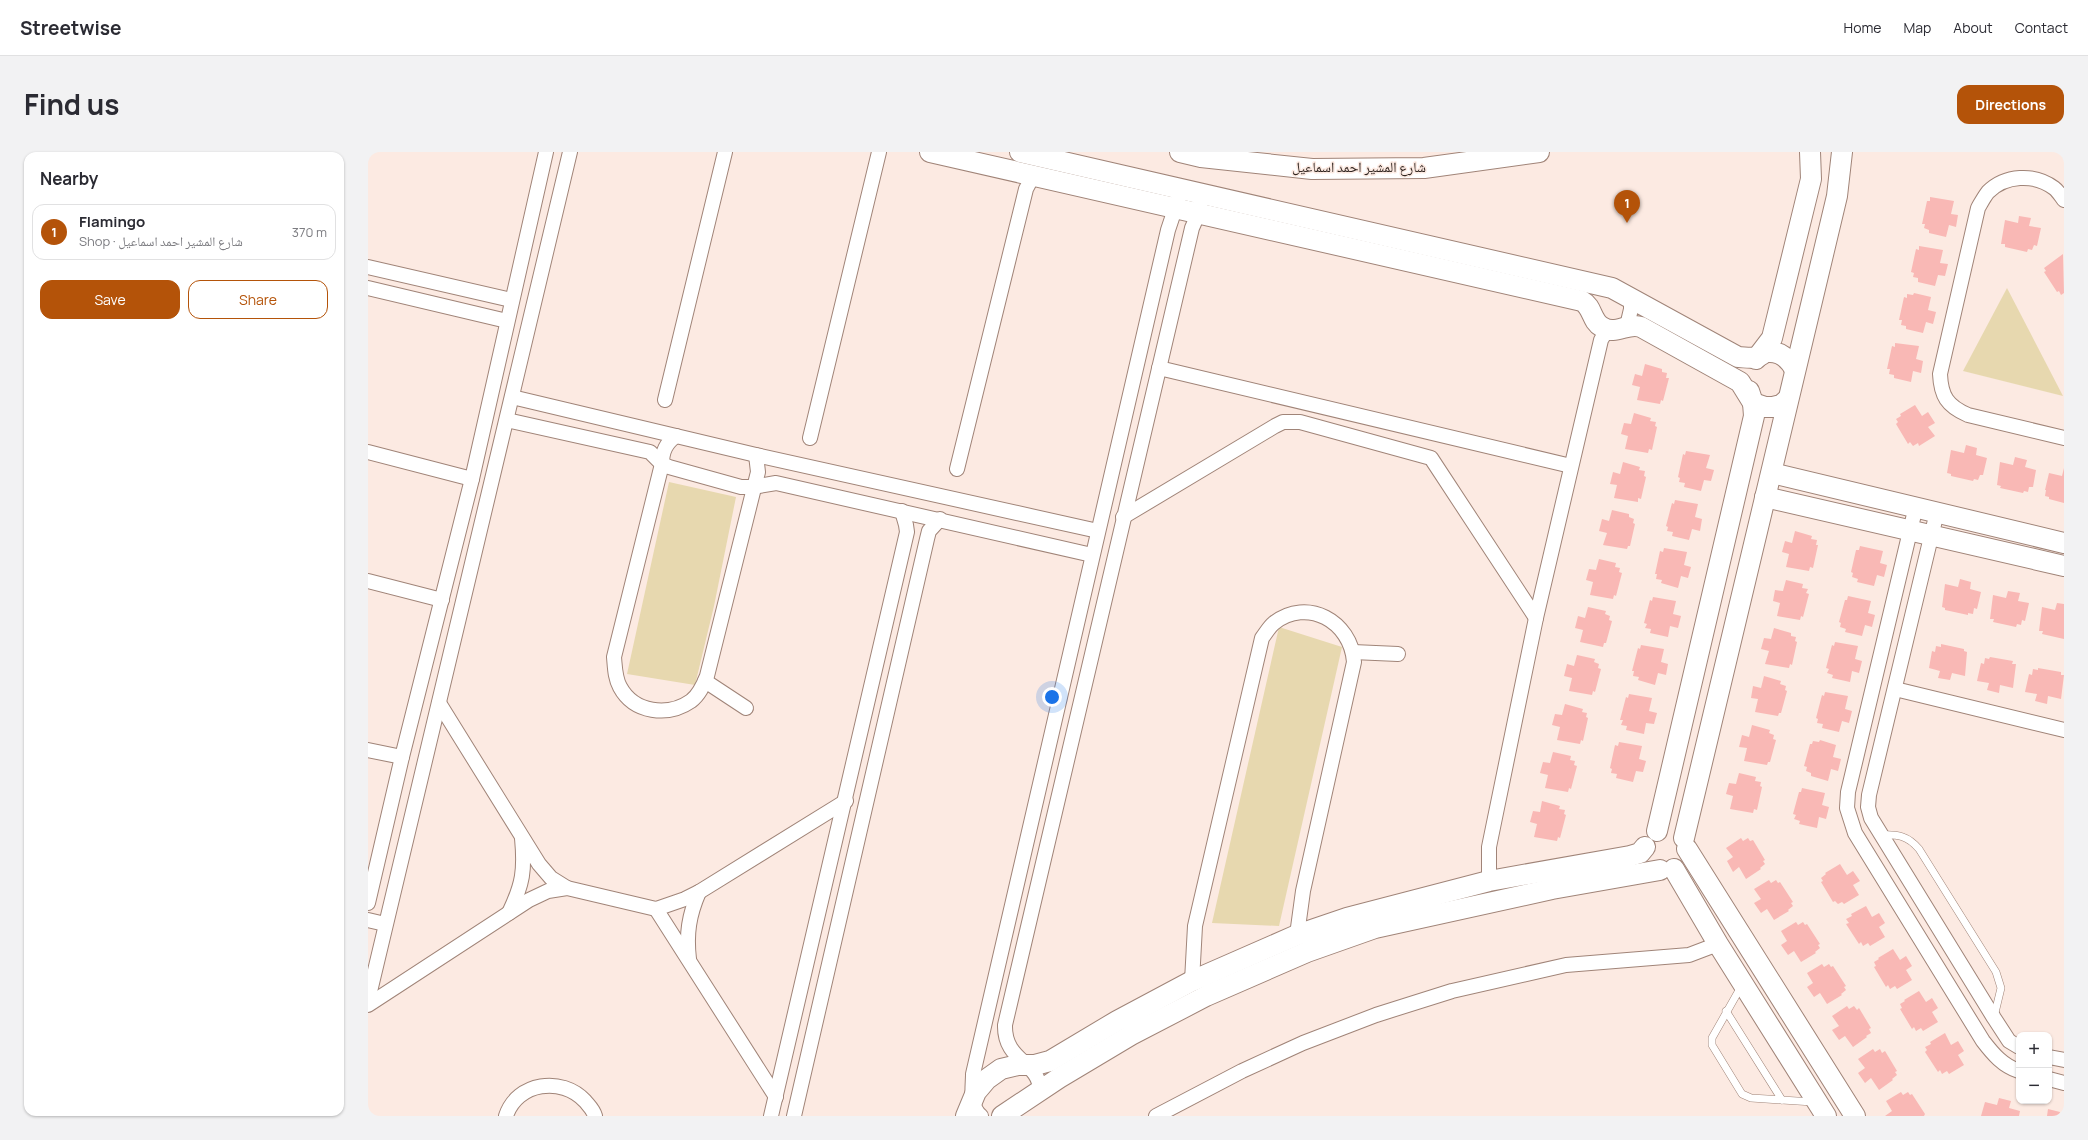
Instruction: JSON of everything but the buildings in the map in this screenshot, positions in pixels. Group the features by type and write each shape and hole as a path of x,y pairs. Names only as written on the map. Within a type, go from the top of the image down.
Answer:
{"street":[{"path":"368,903 402,758 472,479 511,300 546,152"},
{"path":"368,1000 371,971 385,924 439,703 570,152"},
{"path":"665,400 725,152"},
{"path":"810,438 879,152"},
{"path":"930,152 1034,176 1178,197 1202,193 1612,288 1738,357 1758,357 1767,352 1776,352 1788,359 1795,370"},
{"path":"1020,152 1178,197 1199,212 1580,300 1590,308"},
{"name":"شارع المشير احمد اسماعيل","path":"1191,153 1312,169 1424,168 1539,152"},
{"path":"1810,152 1810,183"},
{"path":"1657,831 1754,416 1753,403 1746,382 1748,366 1758,357 1772,338 1810,183 1820,152"},
{"path":"1002,1116 1040,1090 1132,1035 1206,996 1307,952 1368,930 1552,889 1667,870 1684,861 1685,844 1838,189 1842,152"},
{"path":"1838,189 1855,152"},
{"path":"957,469 1026,189 1034,176"},
{"path":"2064,200 2054,188 2038,180 2020,178 2002,182 1987,193 1978,208 1940,374 1940,388 1946,400 1956,410 1968,415 2064,438"},
{"path":"1810,183 1838,189"},
{"path":"1040,1090 1037,1075 1025,1065 1008,1044 1005,1035 1005,1025 1131,485 1192,228 1199,212 1202,193"},
{"path":"973,1111 973,1074 1092,555 1168,230 1178,197"},
{"path":"531,219 553,224"},
{"path":"368,267 511,300"},
{"path":"1601,286 1594,288 1590,295 1590,308 1597,323 1607,330 1617,330 1627,326 1641,327 1733,377 1740,382 1753,403 1765,407 1773,407 1781,405 1788,399"},
{"path":"368,288 507,321"},
{"path":"1627,326 1631,309 1631,298"},
{"path":"1489,881 1489,847 1536,618 1601,340 1607,330"},
{"path":"1159,368 1572,466"},
{"path":"512,397 756,455 1098,531"},
{"path":"507,420 650,452 662,464 741,487 753,487 776,483 1092,555"},
{"path":"1124,517 1275,426 1283,422 1300,422 1431,458 1536,618"},
{"path":"676,436 665,448 614,657 615,673 621,688 631,700 653,710 666,711 680,708 692,701 701,690 705,681 758,472 756,455"},
{"path":"368,452 472,479"},
{"path":"1772,473 1916,506 2064,543"},
{"path":"1110,479 1131,485"},
{"path":"1765,497 2064,566"},
{"path":"1916,506 1848,792 1847,808 1854,833 1995,1056 2016,1070"},
{"path":"771,1116 846,801 907,532 902,511"},
{"path":"1937,512 1869,795 1868,807 1871,818 1939,930 2009,1041 2016,1045"},
{"path":"794,1116 927,539 930,531 940,520"},
{"path":"368,581 442,600"},
{"path":"1192,981 1195,926 1262,638 1272,624 1287,615 1304,612 1318,613 1331,619 1346,634 1353,652 1354,662 1303,891 1297,935"},
{"path":"1353,652 1398,654"},
{"path":"705,681 746,708"},
{"path":"1895,689 2064,730"},
{"path":"439,703 539,864 551,878 567,888 656,909 685,899 699,892 846,801"},
{"path":"368,750 402,758"},
{"path":"973,1111 976,1092 1001,1069 1018,1065 1035,1065 1050,1061 1118,1021 1192,981 1297,935 1347,918 1489,881 1630,856 1640,853 1645,847 1649,837 1657,831 1672,829 1685,844 1855,1116"},
{"path":"507,915 520,890 524,863 522,836"},
{"path":"1645,847 1645,855 1648,862 1667,870 1718,944 1821,1109"},
{"path":"368,1005 528,900 548,891 567,888"},
{"path":"690,962 687,944 688,926 692,908 699,892"},
{"path":"656,909 776,1097"},
{"path":"368,920 385,924"},
{"path":"1921,940 1939,930"},
{"path":"1156,1116 1242,1071 1303,1043 1376,1015 1452,991 1566,965 1689,954 1718,944"},
{"path":"811,949 832,955"},
{"path":"2052,1057 2064,1060"},
{"path":"2052,1080 2064,1083"},
{"path":"506,1116 515,1100 528,1090 543,1085 557,1085 577,1093 593,1110 595,1116"}],"lane":[{"path":"1881,835 1896,834 1905,837 1919,849 1996,972 2001,988 1994,1018"},
{"path":"1743,984 1714,1032 1712,1045 1742,1094 1751,1098 1782,1100 1821,1109"},
{"path":"1726,1011 1782,1100"}],"shaded area":[{"path":"2007,288 2063,396 1963,371"},
{"path":"669,482 736,497 714,606 695,685 627,674"},
{"path":"1279,627 1342,647 1279,926 1212,923"}],"place":[{"name":"Flamingo","path":"1627,223"}]}
